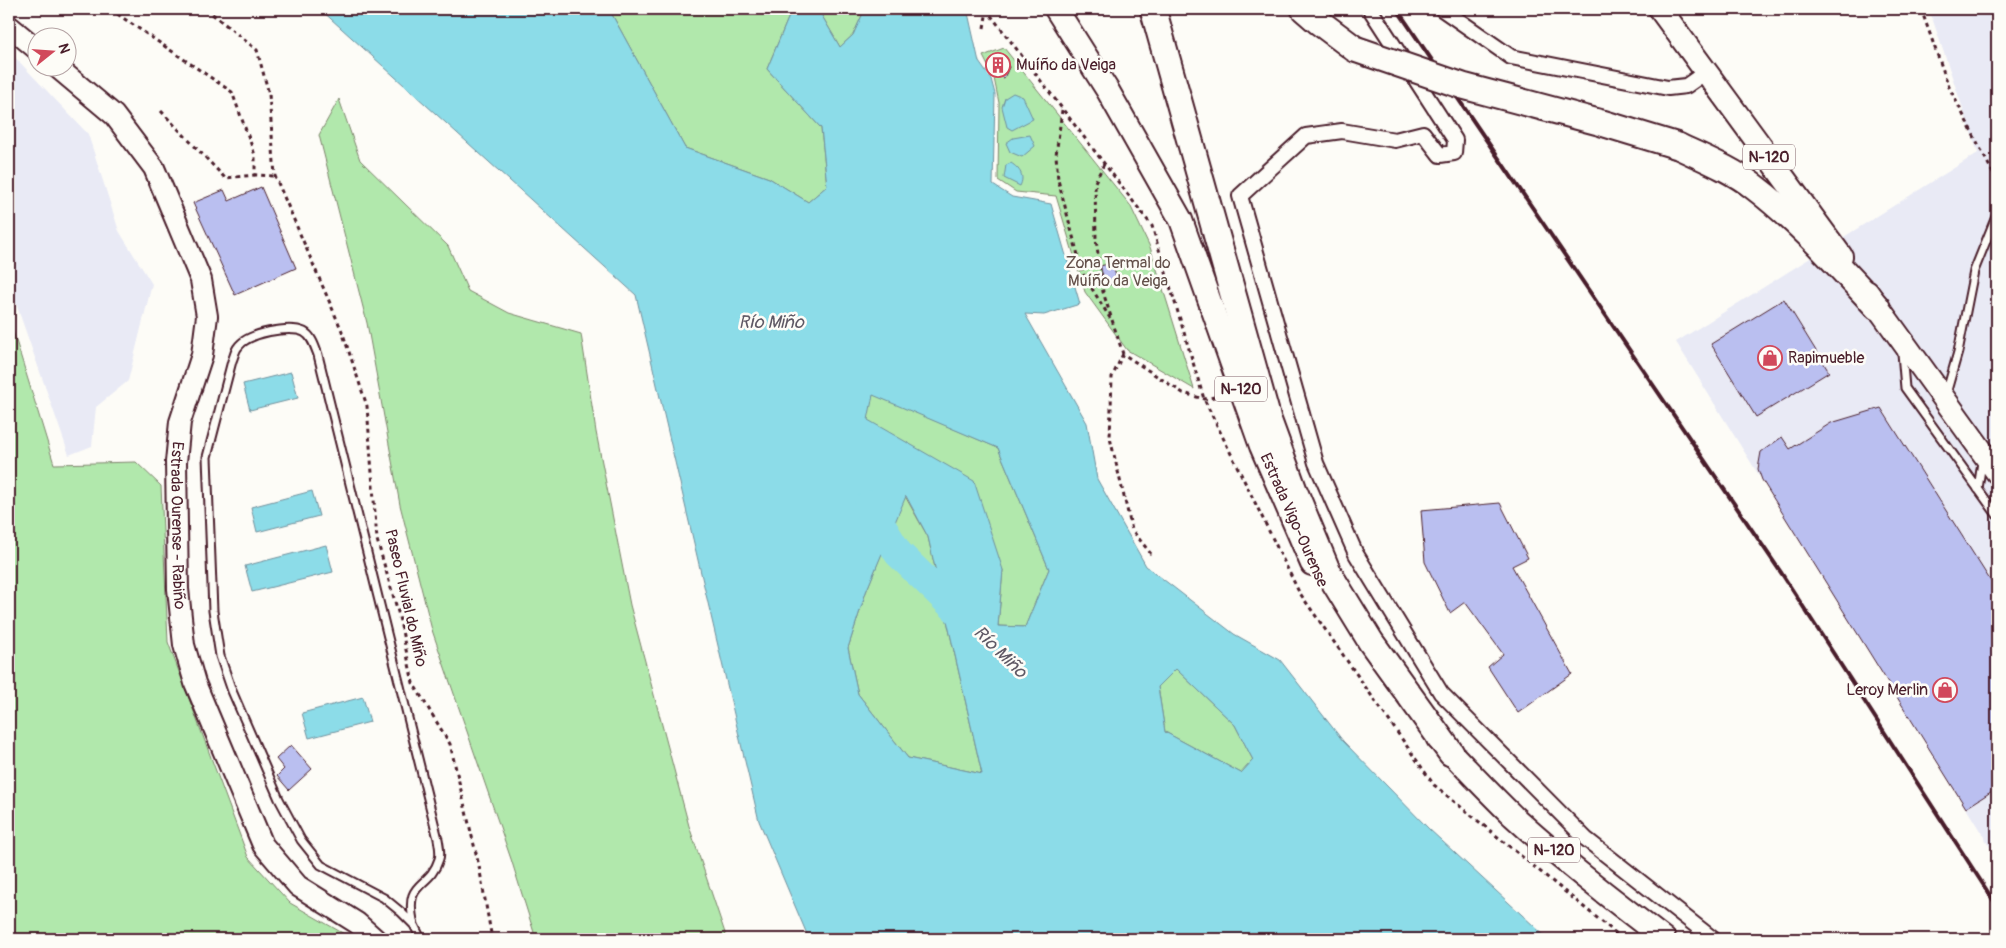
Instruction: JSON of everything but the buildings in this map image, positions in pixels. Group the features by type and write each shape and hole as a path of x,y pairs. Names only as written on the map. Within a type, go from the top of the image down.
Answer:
{"highway":[{"name":"Estrada Vigo-Ourense","path":"1056,9 1108,91 1181,220 1261,446 1314,567 1336,609 1390,687 1515,817 1604,892 1664,939"},
{"path":"1154,9 1268,419 1294,490 1328,572 1371,642 1452,753"},
{"path":"1304,9 1355,49 1463,86 1602,123 1678,146 1720,166 1752,185 1811,236 1877,307"},
{"name":"N-120","path":"1660,9 1997,472"}],"main road":[{"path":"9,26 28,42"},
{"name":"Estrada Ourense - Rabiño","path":"70,78 114,116 154,168 201,280 207,316 202,355 180,422 176,462 178,590 184,645 195,683 263,845 298,886 357,923 375,939"}],"street":[{"path":"1370,9 1455,140 1454,153 1440,155 1423,133 1395,140 1342,131 1306,136 1240,196 1316,464 1356,554 1440,693 1586,839 1713,939"},
{"path":"1442,9 1511,57 1668,88 1686,86 1706,72"}],"lane":[{"path":"1944,400 1958,352 1974,271 1997,214"},
{"path":"414,926 384,898 321,865 301,840 279,799 232,691 220,656 213,611 207,456 232,361 238,346 248,338 291,328 305,332 312,340 318,355 438,839 440,858 433,871 418,885 411,897 410,910 414,926 421,939"},
{"path":"1900,338 1905,388 1997,515"},
{"path":"1978,489 1983,453"}],"path":[{"path":"111,9 232,92 255,155 255,175"},
{"name":"Paseo Fluvial do Miño","path":"206,9 257,50 270,94 275,176 342,331 367,406 377,540 398,612 413,682 450,744 479,866 492,939"},
{"path":"1921,9 1949,87 1997,181"},
{"path":"984,28 987,10"},
{"path":"1062,109 1056,156 1058,180 1083,274 1113,324"},
{"path":"161,111 225,178 255,175 275,176"},
{"path":"1104,164 1096,182 1096,239 1102,292 1122,354 1112,377 1110,438 1132,530 1151,554"},
{"path":"1122,354 1183,393 1204,399 1227,395"}],"shaded area":[{"path":"1929,9 1997,9 1997,858 1676,342 1978,153"},
{"path":"9,51 28,71 28,78 35,78 88,134 119,231 152,284 128,381 96,407 92,446 69,455 12,292 9,289"}],"green space":[{"path":"609,9 792,9 767,69 821,128 827,186 808,202 769,178 685,148"},
{"path":"818,9 865,9 853,35 840,47"},
{"name":"Zona Termal do Muíño da Veiga","path":"1004,48 1130,205 1150,247 1194,389 1127,350 1085,292 1056,196 1016,192 998,180 999,103 994,78 983,56","holes":["1001,56 1009,67 1006,74 1002,77 995,74 988,64"]},
{"path":"339,99 360,160 448,246 468,291 509,313 581,334 596,432 630,605 689,826 727,939 536,939 511,859 432,630 400,505 367,323 319,135"},
{"path":"9,318 54,464 136,462 161,486 168,642 248,857 290,903 353,939 9,939"},
{"path":"873,394 998,448 1049,569 1025,627 998,626 1003,570 867,420"},
{"path":"905,496 928,537 982,774 908,758 858,694 848,648 866,592"},
{"path":"1176,669 1235,725 1253,760 1241,773 1165,732 1158,687"}],"water":[{"name":"Río Miño","path":"320,9 609,9 685,148 769,178 808,202 827,186 821,128 767,69 792,9 818,9 840,47 853,35 865,9 965,9 968,13 979,62 991,79 995,94 993,185 1012,197 1051,204 1080,304 1044,315 1025,314 1087,423 1097,479 1146,566 1234,634 1280,660 1343,741 1429,829 1548,939 809,939 759,821 636,295","holes":["873,395 998,448 1049,569 1025,627 998,626 1003,570 974,481 868,420","906,496 928,537 982,774 908,758 858,694 848,648 866,592","1176,669 1235,725 1253,760 1241,773 1165,732 1158,687"]},
{"path":"1013,93 1023,97 1033,119 1012,130 1007,127 1002,107 1005,98"},
{"path":"1030,135 1035,146 1022,157 1010,152 1006,143 1013,138"},
{"path":"1011,163 1021,173 1020,186 1004,178 1006,165"},
{"path":"291,372 298,398 250,410 243,384"},
{"path":"312,491 319,516 257,532 251,507"},
{"path":"326,545 333,572 252,592 245,566"},
{"path":"363,697 370,722 309,738 302,713"}],"waterway":[{"name":"Río Miño","path":"869,505 898,553 969,622"}],"railway":[{"path":"1397,9 1782,574 1997,906"}],"place":[{"name":"Muíño da Veiga","path":"998,65"},
{"name":"Rapimueble","path":"1770,358"},
{"name":"Leroy Merlin","path":"1945,690"}]}
